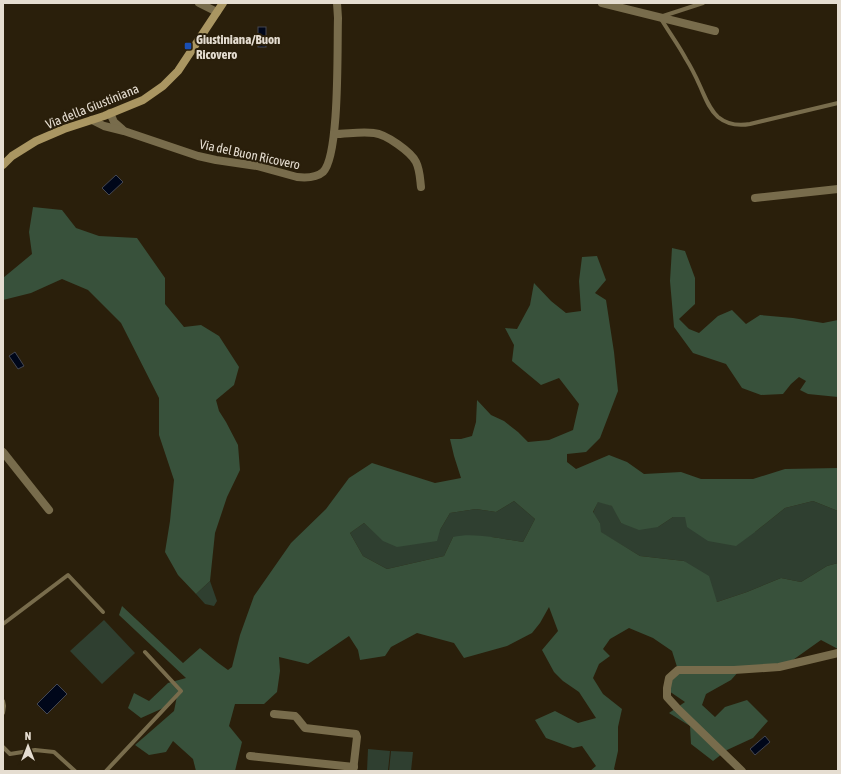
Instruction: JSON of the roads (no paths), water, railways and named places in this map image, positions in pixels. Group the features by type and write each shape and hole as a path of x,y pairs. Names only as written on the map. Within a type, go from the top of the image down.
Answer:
{"street":[{"path":"199,3 217,12"},
{"name":"Via della Giustiniana","path":"3,165 12,156 36,141 143,100 163,86 178,72 223,3"},
{"name":"Via del Buon Ricovero","path":"92,120 104,126 124,131 198,156 257,166 304,178 319,174 326,167 331,152 334,134 338,18 337,3"},
{"path":"602,3 715,31"},
{"path":"110,113 114,122 124,131"},
{"path":"334,134 372,133 379,134 391,140 411,155 416,161 421,187"},
{"path":"755,198 838,189"},
{"path":"3,452 49,510"},
{"path":"742,771 677,708 668,697 667,688 669,678 678,670 734,670 779,667 838,653"},
{"path":"250,756 354,769 356,734 305,728 295,716 274,714"}],"lane":[{"path":"703,3 660,17 685,58 709,105 717,116 724,121 738,125 750,124 838,103"},
{"path":"3,624 68,575 103,612"},
{"path":"106,771 182,691 145,652"},
{"path":"3,701 3,713"},
{"path":"3,747 10,754 35,750 54,752 75,771"}],"water":[{"path":"258,27 266,27 266,47 258,47"},
{"path":"116,175 123,182 109,195 102,188"},
{"path":"15,352 24,366 18,369 9,356"},
{"path":"57,684 67,694 47,714 37,704"},
{"path":"765,736 770,742 755,755 750,749"}],"place":[{"name":"Giustiniana/Buon Ricovero","path":"188,46"}]}
